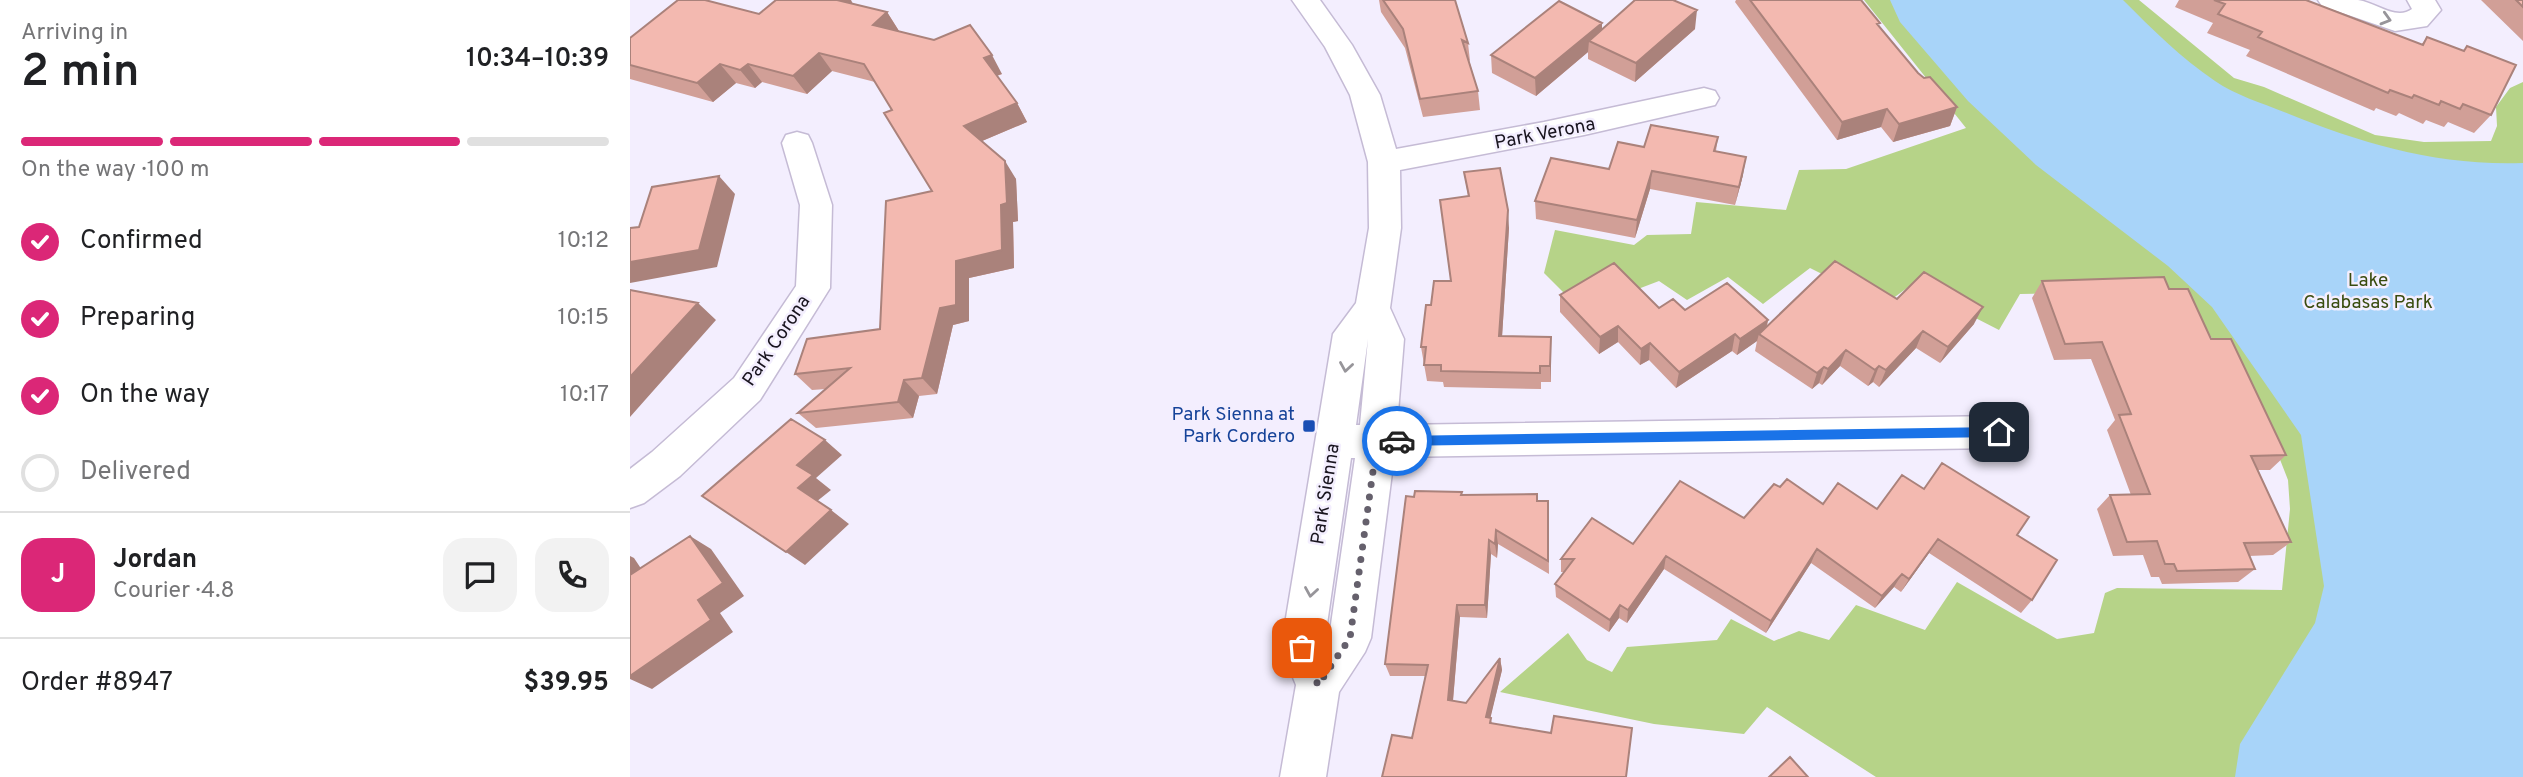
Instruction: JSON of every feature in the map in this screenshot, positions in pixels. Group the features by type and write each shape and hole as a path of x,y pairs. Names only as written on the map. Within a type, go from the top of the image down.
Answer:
{"street":[{"path":"1303,777 1318,685 1350,638 1377,442 1386,339 1373,308 1385,228 1384,162 1365,95 1338,45 1306,0"},
{"path":"2332,0 2395,22 2417,20 2427,10 2421,0"},
{"name":"Park Verona","path":"1384,162 1521,139 1704,98"},
{"name":"Park Corona","path":"630,491 666,464 747,389 813,288 816,205 797,143"},
{"name":"Park Sienna","path":"1318,685 1302,648 1351,334 1373,308"},
{"path":"1334,442 1999,432"}],"green space":[{"name":"Lake Calabasas Park","path":"1864,0 2139,0 2234,78 2264,87 2375,135 2424,142 2491,141 2497,126 2496,107 2510,88 2523,82 2523,777 1876,777 1767,707 1744,734 1654,724 1500,692 1568,633 1587,660 1612,672 1627,647 1717,640 1731,619 1774,641 1799,631 1829,640 1856,605 1925,630 1957,582 2057,639 2094,633 2105,593 2117,588 2282,590 2290,509 2288,480 2263,416 2181,291 2020,294 1999,330 1911,285 1884,305 1810,268 1763,304 1728,277 1687,300 1659,281 1638,289 1569,298 1544,273 1555,230 1634,245 1647,235 1691,234 1696,202 1786,210 1799,170 1846,169 1966,128"}],"water":[{"path":"1890,0 2123,0 2190,63 2223,86 2249,98 2313,124 2400,151 2460,161 2523,163 2523,777 2235,777 2240,744 2315,623 2324,586 2301,435 2212,307 2168,266 2036,165 1968,101 1900,22"}],"building":[{"path":"678,0 705,0 759,14 776,0 837,0 887,12 873,25 934,40 970,25 992,55 984,58 1017,103 964,126 1005,161 1007,203 1001,205 1002,250 956,261 956,305 940,308 922,378 904,380 898,402 798,413 850,368 795,374 807,339 880,329 886,201 932,191 884,113 892,110 864,64 819,53 793,76 748,64 740,70 720,64 697,83 630,65 630,38"},
{"path":"1383,0 1455,0 1468,43 1462,40 1478,91 1420,99 1403,29"},
{"path":"1635,0 1673,0 1697,10 1636,63 1589,41"},
{"path":"1750,0 1861,0 1880,23 1877,24 1918,73 1924,78 1930,77 1957,107 1899,124 1887,109 1842,122"},
{"path":"2214,0 2306,0 2423,45 2427,37 2464,51 2467,46 2516,65 2491,115 2463,104 2460,109 2441,101 2439,105 2414,95 2412,98 2390,90 2388,93 2258,37 2262,32 2218,14 2225,4"},
{"path":"1559,1 1602,23 1535,78 1491,55"},
{"path":"1651,125 1718,137 1714,151 1746,157 1739,187 1652,171 1637,220 1535,201 1551,158 1609,169 1618,142 1644,147"},
{"path":"1500,168 1508,210 1499,336 1551,337 1550,366 1540,366 1540,373 1441,371 1441,365 1424,365 1426,347 1421,347 1426,305 1431,305 1434,281 1451,281 1440,200 1469,196 1464,172"},
{"path":"719,176 699,250 630,262 630,228 639,227 652,187"},
{"path":"1835,261 1897,299 1924,272 1983,307 1948,347 1923,331 1886,370 1879,366 1875,370 1846,350 1828,369 1824,367 1817,373 1759,334"},
{"path":"1614,263 1659,308 1673,299 1685,310 1727,283 1768,320 1740,339 1735,334 1679,372 1650,343 1641,349 1618,326 1600,337 1560,295"},
{"path":"2164,277 2169,289 2188,289 2211,339 2231,339 2286,455 2251,456 2291,542 2244,543 2255,569 2177,571 2174,564 2165,564 2157,541 2127,542 2110,495 2150,494 2119,415 2131,414 2102,342 2065,344 2042,281"},
{"path":"630,290 698,303 630,377"},
{"path":"791,419 825,440 797,465 813,475 798,488 831,510 786,552 702,496"},
{"path":"1942,463 2029,517 2017,535 2057,560 2032,600 1938,539 1909,579 1902,574 1882,596 1817,549 1771,621 1666,556 1628,610 1620,605 1610,620 1555,584 1574,559 1561,559 1592,518 1633,544 1680,481 1744,518 1774,484 1780,487 1787,479 1823,504 1838,483 1877,509 1902,475 1924,489"},
{"path":"1415,491 1462,492 1461,495 1537,494 1537,501 1548,501 1548,561 1496,530 1495,544 1489,540 1485,605 1457,605 1448,700 1466,703 1500,658 1486,717 1491,718 1490,723 1551,733 1554,716 1632,728 1626,777 1382,777 1392,735 1412,738 1428,665 1385,664 1406,496 1414,497"},
{"path":"690,536 723,583 698,600 711,620 630,676 630,575"},
{"path":"1790,757 1808,777 1769,777"}],"way so far":[{"path":"1302,648 1318,685 1350,638 1377,442 1397,441"}],"place":[{"name":"Park Sienna at Park Cordero","path":"1309,426"}],"route":[{"path":"1397,441 1999,432"}]}
